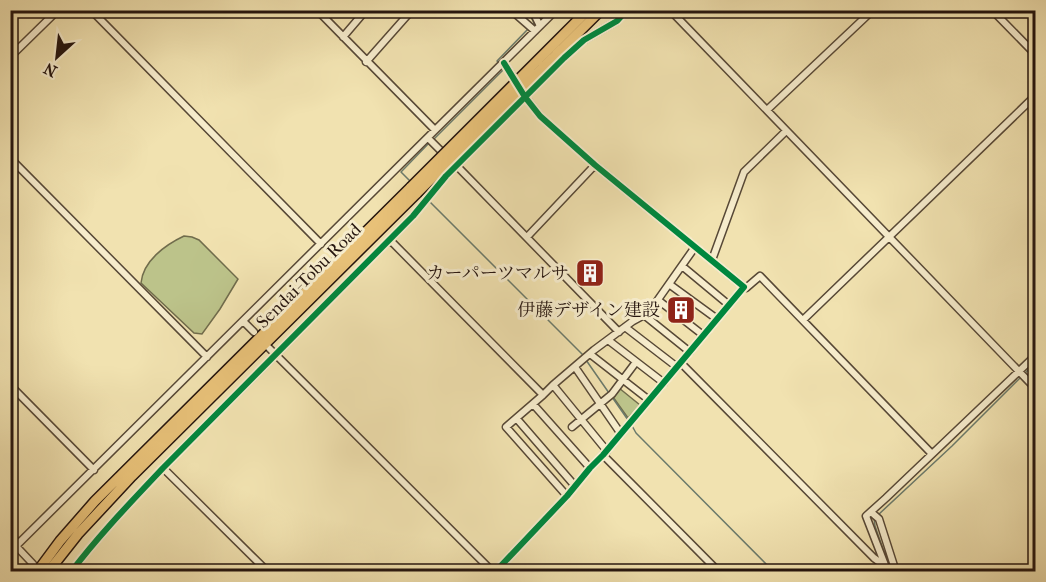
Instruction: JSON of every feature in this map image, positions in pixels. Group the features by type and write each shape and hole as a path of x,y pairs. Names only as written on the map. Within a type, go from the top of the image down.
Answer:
{"highway":[{"name":"Sendai-Tobu Road","path":"48,572 116,491 414,190 588,10"},
{"name":"Sendai-Tobu Road","path":"35,568 103,493 600,12"}],"street":[{"path":"10,57 58,10"},
{"path":"91,10 321,244"},
{"path":"343,37 366,10"},
{"path":"366,62 412,10"},
{"path":"511,10 536,29"},
{"path":"529,10 535,16 536,29"},
{"path":"10,552 321,244 431,140 435,130 556,10"},
{"path":"71,572 109,526 163,468 390,240 456,165 564,58 584,40 617,21 627,10"},
{"path":"670,10 1035,389"},
{"path":"767,110 873,10"},
{"path":"992,10 1035,55"},
{"path":"318,11 435,130"},
{"path":"504,63 540,116 595,165 744,287"},
{"path":"803,320 1035,94"},
{"path":"712,260 744,172 786,131"},
{"path":"431,140 622,330 679,365 886,569"},
{"path":"10,159 207,357"},
{"path":"527,237 595,165"},
{"path":"390,240 543,395"},
{"path":"567,496 506,427 587,357 644,315 658,300 695,247"},
{"path":"682,266 729,305"},
{"path":"268,348 494,572 605,453 744,287 746,288 760,276 932,454"},
{"path":"669,284 717,319"},
{"path":"658,300 704,335"},
{"path":"644,315 690,352"},
{"path":"243,321 254,333"},
{"path":"608,340 664,383"},
{"path":"886,569 866,516 874,515 932,454 1021,374 1035,355"},
{"path":"587,357 623,379 649,400"},
{"path":"572,427 610,396 636,362"},
{"path":"575,367 621,434"},
{"path":"553,385 605,453 719,572"},
{"path":"10,386 94,470"},
{"path":"534,404 590,468"},
{"path":"517,419 575,486"},
{"path":"163,468 268,572"},
{"path":"874,515 896,572"},
{"path":"10,522 16,546 35,568"}],"green space":[{"path":"184,236 199,240 238,279 202,334 194,333 141,283 150,261 170,244"},
{"path":"619,388 640,405 628,418 613,397"}],"waterway":[{"path":"523,10 531,17 534,23 531,26"},
{"path":"498,62 528,29"},
{"path":"434,139 504,69"},
{"path":"410,181 401,172 430,142"},
{"path":"428,200 584,356"},
{"path":"586,360 609,393"},
{"path":"1025,373 1036,362"},
{"path":"878,515 1021,377"},
{"path":"612,397 628,420"},
{"path":"631,424 636,433 774,572"},
{"path":"874,518 891,572"}],"cycle path":[{"path":"71,572 163,468 413,216 446,176 564,58 584,40 617,21 627,10"},
{"path":"495,572 603,455 744,287 595,165 540,116 504,63"}],"place":[{"name":"カーパーツマルサ","path":"590,273"},
{"name":"伊藤デザイン建設","path":"681,310"}]}
